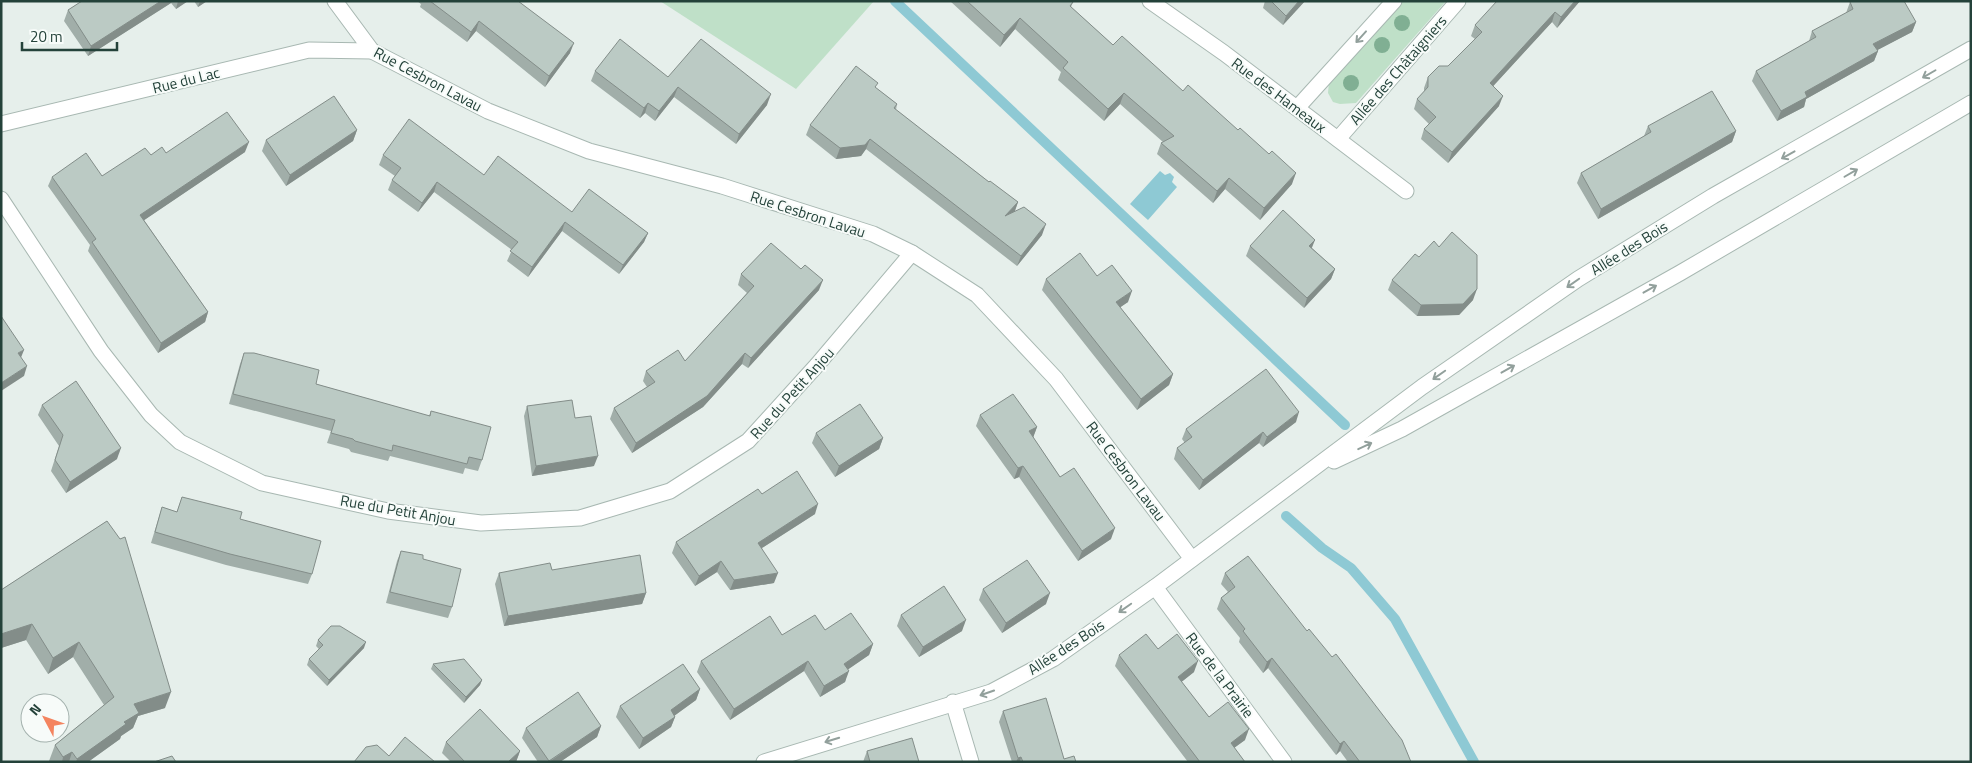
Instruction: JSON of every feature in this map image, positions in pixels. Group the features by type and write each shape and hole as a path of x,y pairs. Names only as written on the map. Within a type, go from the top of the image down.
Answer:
{"street":[{"name":"Rue Cesbron Lavau","path":"335,1 372,51 488,111 589,151 732,190 872,234 912,253 977,295 1056,379 1192,558"},
{"name":"Rue des Hameaux","path":"1150,1 1224,53 1406,191"},
{"path":"1297,108 1394,1"},
{"name":"Allée des Châtaigniers","path":"1338,139 1458,1"},
{"name":"Allée des Bois","path":"772,760 991,692 1053,660 1155,587 1422,387 1578,279 1713,196 1971,49"},
{"name":"Rue du Lac","path":"1,124 309,50 372,51"},
{"name":"Allée des Bois","path":"1305,474 1402,429 1680,273 1971,103"},
{"name":"Rue du Petit Anjou","path":"1,199 101,351 151,416 180,442 262,483 388,511 481,523 580,518 670,491 748,442 817,365 912,253"},
{"name":"Rue de la Prairie","path":"1155,587 1284,762"},
{"path":"954,702 971,762"}],"green space":[{"path":"660,1 874,1 796,89"},
{"path":"1403,1 1446,1 1356,103 1340,104 1333,102 1328,93 1329,82"}],"water":[{"path":"1160,171 1165,175 1170,173 1174,177 1172,182 1177,187 1148,220 1130,204"}],"building":[{"path":"82,1 161,1 91,46 68,10"},
{"path":"430,1 518,1 574,43 549,76 479,21 471,32"},
{"path":"967,1 1072,1 1070,6 1113,45 1122,36 1183,91 1188,85 1238,130 1240,128 1269,154 1272,151 1296,173 1264,208 1229,178 1217,191 1161,143 1174,136 1124,93 1108,109 1063,68 1068,62 1020,18 1004,35"},
{"path":"1271,1 1299,1 1286,16"},
{"path":"1497,1 1575,1 1561,17 1555,12 1490,83 1503,96 1452,152 1424,129 1436,117 1417,99 1428,87 1428,77 1439,66 1448,66 1482,32 1475,25"},
{"path":"1851,1 1904,1 1916,22 1873,44 1878,51 1805,92 1807,97 1781,111 1756,71 1816,37 1812,31 1853,9"},
{"path":"620,39 668,77 701,39 771,94 739,134 678,87 659,111 648,103 644,108 595,71"},
{"path":"856,66 878,83 875,87 897,104 894,108 989,182 1018,202 1005,216 1024,207 1046,224 1021,256 870,139 865,145 840,148 810,125"},
{"path":"1712,91 1736,131 1601,209 1581,173 1651,132 1648,126"},
{"path":"334,96 357,130 290,175 266,140"},
{"path":"227,112 249,142 140,215 208,312 161,343 92,242 96,239 52,177 86,153 102,176 145,148 151,155 162,147 166,153"},
{"path":"409,119 484,175 498,156 572,212 589,189 648,233 623,265 565,222 532,267 510,251 518,242 437,182 422,203 392,180 401,168 383,155"},
{"path":"1283,210 1315,240 1309,246 1335,269 1307,298 1250,246"},
{"path":"1452,232 1477,255 1477,289 1463,304 1421,305 1392,280 1415,254 1419,257 1434,241 1439,247"},
{"path":"771,243 801,269 805,265 823,280 751,358 745,353 707,396 636,443 614,408 655,382 646,371 678,350 685,361 754,286 741,274"},
{"path":"1080,253 1097,276 1112,265 1132,291 1116,302 1173,374 1141,399 1046,279"},
{"path":"1,316 24,350 18,353 27,366 1,383"},
{"path":"244,353 254,353 319,370 316,384 430,416 431,411 491,427 482,460 469,457 467,464 393,445 392,451 331,433 335,420 233,394"},
{"path":"1266,369 1299,412 1267,437 1263,432 1203,480 1177,448 1192,437 1186,429"},
{"path":"76,381 121,448 70,482 55,460 63,435 42,405"},
{"path":"1013,394 1037,427 1029,431 1060,477 1074,468 1115,528 1082,551 1023,466 1018,468 980,415"},
{"path":"572,400 575,418 591,416 598,456 536,466 527,406"},
{"path":"860,404 883,438 839,466 816,433"},
{"path":"797,471 818,504 758,543 778,573 734,580 721,561 699,576 676,542 758,489 762,494"},
{"path":"182,497 242,512 240,519 321,541 312,574 230,554 155,532 162,507 177,512"},
{"path":"107,521 120,539 125,537 171,692 134,704 139,713 124,722 126,724 77,759 72,752 63,757 55,745 57,743 70,743 70,733 114,697 79,642 53,658 32,624 1,634 1,590"},
{"path":"401,551 423,555 423,559 461,569 452,607 390,592"},
{"path":"640,555 646,593 508,616 499,573 550,563 552,570"},
{"path":"1248,556 1307,631 1309,629 1332,657 1336,654 1402,740 1411,762 1360,762 1344,741 1340,744 1272,658 1267,662 1221,598 1235,587 1225,573"},
{"path":"1027,560 1050,593 1006,623 983,589"},
{"path":"944,586 966,620 923,647 901,615"},
{"path":"851,613 873,644 844,664 849,671 824,686 808,661 734,709 701,661 770,616 782,635 815,615 825,630"},
{"path":"331,626 340,626 366,642 329,680 309,659 323,645 318,640"},
{"path":"1146,634 1158,649 1177,634 1198,661 1178,677 1209,717 1228,702 1249,729 1231,743 1245,762 1200,762 1119,655"},
{"path":"464,659 482,680 466,697 433,664"},
{"path":"683,664 700,689 671,710 675,717 643,738 620,706"},
{"path":"578,692 601,726 549,761 526,728"},
{"path":"1046,698 1064,759 1074,756 1076,762 1023,762 1021,757 1018,758 1003,711"},
{"path":"480,709 520,751 508,762 465,762 446,742"},
{"path":"405,737 435,762 354,762 366,747 377,745 389,756"},
{"path":"912,738 919,762 870,762 867,751"},
{"path":"172,756 176,762 154,762"}],"waterway":[{"path":"895,1 1345,425"},
{"path":"1286,516 1322,548 1351,568 1395,619 1474,762"}]}
